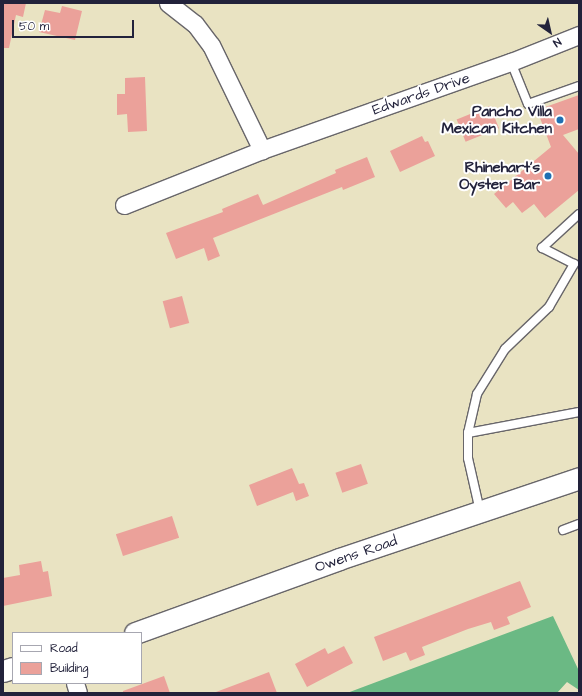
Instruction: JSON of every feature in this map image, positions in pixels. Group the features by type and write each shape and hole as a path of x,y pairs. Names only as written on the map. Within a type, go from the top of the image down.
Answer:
{"street":[{"path":"168,3 195,24 211,46 262,150"},
{"name":"Edwards Drive","path":"124,205 262,150 512,62 579,35"},
{"name":"Owens Road","path":"138,632 339,559 579,478"}],"lane":[{"path":"512,62 528,104 579,86"},
{"path":"480,512 468,458 468,433 477,394 505,349 549,307 577,264 542,248 579,214"},
{"path":"468,433 579,412"},
{"path":"563,530 579,524"}],"green space":[{"path":"553,616 579,671 579,690 567,682 557,693 347,693"}],"building":[{"path":"3,3 26,3 23,17 16,15 9,48 3,48"},
{"path":"62,6 82,11 75,40 39,32 45,10 60,13"},
{"path":"145,77 147,131 128,132 127,114 117,115 117,94 125,94 125,78"},
{"name":"Rhinehart's Oyster Bar","path":"579,95 579,129 563,135 579,154 579,190 545,218 534,204 522,213 513,202 506,208 494,194 551,147 537,110"},
{"path":"490,106 499,128 466,142 457,119"},
{"path":"422,136 425,142 428,141 435,156 400,172 390,151"},
{"path":"367,157 375,177 343,190 342,187 213,238 220,256 208,261 204,248 176,259 166,233 223,212 222,209 258,194 263,205 336,173 335,170"},
{"path":"182,296 189,323 170,328 163,301"},
{"path":"361,464 368,484 342,493 335,473"},
{"path":"292,468 299,484 304,483 309,496 296,501 293,492 257,506 249,485"},
{"path":"172,516 179,538 123,556 116,534"},
{"path":"41,561 43,572 48,571 52,596 3,606 3,578 20,575 19,565"},
{"path":"520,581 531,607 507,617 510,624 494,630 491,622 468,629 422,647 425,655 410,661 406,652 383,661 374,637"},
{"path":"344,646 353,663 307,687 295,664 325,648 328,654"},
{"path":"269,672 277,693 216,693 216,692"},
{"path":"164,676 170,693 123,693 123,691"}],"place":[{"name":"Pancho Villa Mexican Kitchen","path":"560,120"},
{"name":"Rhinehart's Oyster Bar","path":"548,176"}]}
